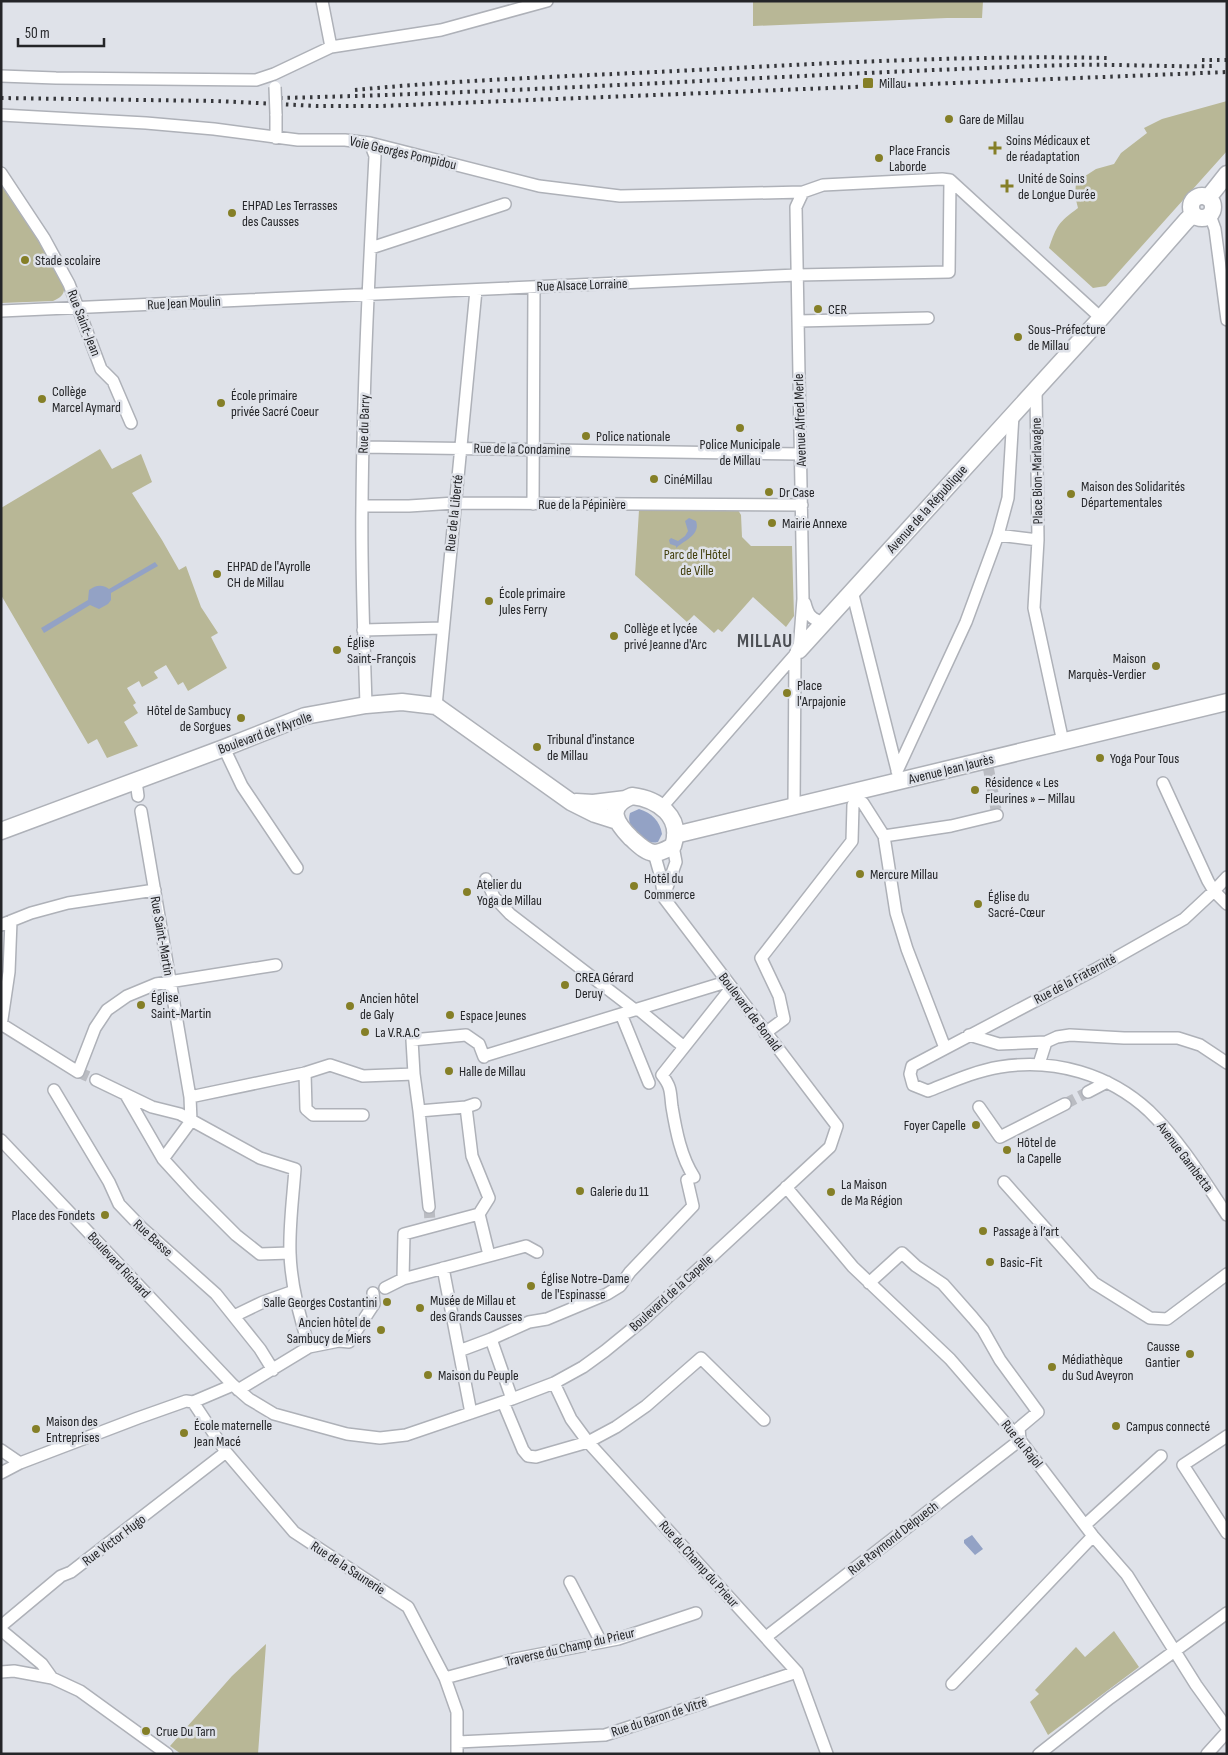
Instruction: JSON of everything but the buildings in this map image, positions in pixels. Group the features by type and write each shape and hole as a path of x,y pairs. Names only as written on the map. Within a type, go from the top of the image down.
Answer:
{"main road":[{"name":"Avenue de la République","path":"797,652 1036,390 1186,220 1201,215 1191,206 1195,198 1199,196 1208,198 1227,174"},
{"name":"Boulevard de l'Ayrolle","path":"1,831 137,788 224,748 305,716 366,705 402,702 436,706 571,802 595,814 616,821"},
{"name":"Avenue Jean Jaurès","path":"674,841 794,806 857,796 898,776 987,763 1063,742 1227,702"},
{"path":"632,796 652,801 662,807 670,816 674,825 674,841 660,852 647,851 638,845 616,821 615,813 618,806 632,796"},
{"path":"571,802 593,803 626,799"}],"street":[{"path":"322,1 331,46"},
{"path":"1,76 256,80 274,74 331,46 440,30 547,1"},
{"path":"274,74 276,87 276,138"},
{"name":"Voie Georges Pompidou","path":"1,115 146,123 214,129 298,140 345,140 370,143 539,186 620,196 803,192 823,185 950,180"},
{"name":"Rue du Barry","path":"366,705 362,506 368,294 375,156 370,143"},
{"name":"Rue Saint-Jean","path":"1,173 44,238 69,284 101,369 113,381 131,423"},
{"path":"950,180 1100,318"},
{"name":"Rue Alsace Lorraine","path":"368,294 797,275 950,272 950,180"},
{"name":"Avenue Alfred Merle","path":"794,806 797,652 803,598 796,207 803,192"},
{"path":"371,248 505,204"},
{"path":"1201,215 1215,229 1227,320"},
{"path":"533,504 534,288"},
{"name":"Rue de la Liberté","path":"436,706 476,290"},
{"name":"Rue Jean Moulin","path":"1,311 368,294"},
{"path":"798,321 928,318"},
{"name":"Place Bion-Marlavagne","path":"1012,415 1008,498 998,535 1038,540 1036,390"},
{"name":"Rue de la Condamine","path":"363,447 801,454"},
{"name":"Rue de la Pépinière","path":"362,506 409,506 455,503 802,504"},
{"path":"898,776 966,622 998,535"},
{"path":"1038,540 1034,608 1063,742"},
{"path":"852,591 898,776"},
{"path":"803,598 807,612 812,619 824,623"},
{"path":"363,630 443,628"},
{"name":"Avenue de la République","path":"662,807 797,652"},
{"path":"224,748 242,786 297,868"},
{"path":"1163,782 1208,881 1214,891 1227,904"},
{"path":"765,1033 784,1019 779,996 761,958 852,841 853,805 857,796 884,836 896,913 907,949 945,1048"},
{"name":"Rue Saint-Martin","path":"141,811 190,1097 191,1121"},
{"path":"884,836 951,826 997,815"},
{"path":"664,898 676,862 674,841"},
{"name":"Boulevard de Bonald","path":"654,853 664,898 836,1126"},
{"name":"Rue de la Fraternité","path":"913,1085 910,1074 912,1066 1184,920 1227,877"},
{"path":"486,879 494,897 510,914 684,1047"},
{"path":"154,890 68,903 30,913 6,923 8,972 2,1025 78,1072 95,1028 107,1010 127,996 156,984 276,965"},
{"path":"429,1207 412,1040 466,1035 479,1044 484,1057 636,1009 729,985"},
{"path":"459,1351 529,1322 547,1319 607,1294 620,1286 630,1272 693,1206 688,1167 679,1139 670,1085 662,1075 729,985"},
{"path":"621,1014 649,1083"},
{"path":"970,1035 999,1044 1046,1042 1057,1037 1070,1035 1178,1038 1200,1045 1227,1063"},
{"path":"1039,1064 1046,1042"},
{"name":"Avenue Gambetta","path":"913,1085 928,1092 982,1071 999,1067 1039,1064 1065,1067 1095,1077 1107,1082 1148,1111 1168,1132 1194,1165 1227,1215"},
{"path":"190,1097 305,1073 330,1065 363,1076 414,1074"},
{"path":"305,1073 306,1108 313,1115 363,1115"},
{"path":"96,1080 152,1107 180,1114 260,1158 295,1169 290,1253 294,1290 300,1319 310,1348"},
{"path":"1088,1092 1107,1082"},
{"name":"Rue Basse","path":"54,1090 109,1182 119,1204 142,1228 216,1294 260,1349 272,1370"},
{"path":"126,1096 163,1159 236,1235 260,1254 290,1253"},
{"path":"978,1107 1000,1137 1065,1104"},
{"path":"403,1279 404,1234 430,1225 479,1214 489,1198 472,1156 470,1105 419,1114"},
{"path":"163,1159 191,1121"},
{"name":"Boulevard de la Capelle","path":"471,1413 554,1383 583,1367 606,1351 643,1320 830,1147 836,1126"},
{"name":"Boulevard Richard","path":"1,1140 236,1387 249,1399 274,1414 362,1437 395,1437 471,1413"},
{"path":"1004,1182 1094,1283 1150,1318 1166,1319 1227,1274"},
{"name":"Rue du Rajol","path":"786,1187 840,1253 950,1359 1020,1440 1093,1536 1127,1575 1196,1685 1227,1728"},
{"path":"479,1214 489,1255"},
{"path":"385,1288 403,1279 526,1246 537,1252"},
{"path":"869,1282 901,1253 916,1266 943,1284 983,1330 1000,1360 1038,1412 1019,1428 1020,1440"},
{"path":"443,1268 471,1413"},
{"path":"234,1316 294,1290"},
{"path":"1,1474 20,1463 138,1418 236,1387 272,1370 310,1348 339,1341 350,1342 374,1304 373,1293"},
{"path":"491,1339 507,1401 523,1450 528,1456 536,1457 588,1442 616,1427 646,1406 701,1358 764,1420"},
{"name":"Rue du Champ du Prieur","path":"554,1383 571,1420 588,1442 797,1672 827,1754"},
{"name":"Rue de la Saunerie","path":"193,1402 226,1452 294,1532 408,1607 444,1678 457,1712 457,1748"},
{"path":"1227,1436 1183,1465 1227,1533"},
{"name":"Rue Raymond Delpuech","path":"766,1637 1020,1440"},
{"path":"1,1450 20,1463"},
{"name":"Rue Victor Hugo","path":"1,1628 61,1576 71,1572 226,1452"},
{"path":"1085,1525 1161,1456"},
{"path":"952,1684 1093,1536"},
{"path":"570,1582 601,1642"},
{"name":"Traverse du Champ du Prieur","path":"444,1678 515,1659 618,1638 696,1613"},
{"path":"1039,1754 1048,1745 1174,1650 1227,1613"},
{"path":"1,1628 42,1664 52,1678"},
{"path":"1,1672 14,1671 52,1678 80,1691 167,1754"},
{"name":"Rue du Baron de Vitré","path":"457,1748 605,1735 797,1672"},
{"path":"1207,1754 1227,1732"}],"green space":[{"path":"753,1 983,1 982,18 753,26"},
{"path":"1227,101 1227,151 1106,286 1093,288 1049,248 1059,225 1078,208 1075,196 1076,182 1096,169 1114,164 1121,153 1147,133 1144,128 1162,119"},
{"name":"Stade scolaire","path":"1,185 63,282 64,291 61,296 53,301 1,303"},
{"path":"100,449 112,469 141,454 152,482 132,493 179,570 186,566 201,607 218,633 211,637 227,668 188,691 183,682 178,685 166,665 154,672 158,678 142,687 139,681 127,688 136,703 133,705 138,713 124,722 138,746 107,758 97,739 88,744 1,595 1,508"},
{"name":"Parc de l'Hôtel de Ville","path":"639,510 738,510 741,515 742,537 751,546 792,546 794,616 786,627 753,597 722,632 718,629 714,633 694,615 687,622 635,575"},
{"path":"1114,1631 1139,1667 1048,1735 1030,1702 1039,1694 1035,1690 1076,1647 1085,1657"},
{"path":"266,1644 258,1754 181,1754 170,1746 232,1676"}],"water":[{"path":"689,518 696,521 696,530 694,534 676,548 676,546 670,544 669,540 671,538 678,541 685,536 688,531 685,521"},
{"path":"155,562 158,566 111,593 111,600 108,604 99,609 90,605 44,633 41,628 88,600 89,590 92,588 101,586 109,589"},
{"path":"639,809 651,815 657,821 662,834 658,842 652,843 641,839 633,830 629,819 630,813"},
{"path":"972,1535 983,1549 975,1555 964,1543 964,1540"}],"tunnel":[{"path":"988,766 997,815"},
{"path":"78,1072 96,1080"},
{"path":"1065,1104 1088,1092"},
{"path":"429,1207 430,1222"}],"railway":[{"path":"355,90 482,80 849,62 1056,57 1107,58"},
{"path":"1202,60 1227,60"},
{"path":"280,98 478,91 972,68 1071,65 1212,66"},
{"path":"1,98 216,101 317,106 382,106 1227,72"}],"place":[{"name":"Millau","path":"868,83"},
{"name":"Gare de Millau","path":"949,119"},
{"name":"Soins Médicaux et de réadaptation","path":"995,148"},
{"name":"Place Francis Laborde","path":"879,158"},
{"name":"Unité de Soins de Longue Durée","path":"1007,186"},
{"name":"EHPAD Les Terrasses des Causses","path":"232,213"},
{"name":"Stade scolaire","path":"25,260"},
{"name":"CER","path":"818,309"},
{"name":"Sous-Préfecture de Millau","path":"1018,337"},
{"name":"Collège Marcel Aymard","path":"42,399"},
{"name":"École primaire privée Sacré Coeur","path":"221,403"},
{"name":"Police Municipale de Millau","path":"740,428"},
{"name":"Police nationale","path":"586,436"},
{"name":"CinéMillau","path":"654,479"},
{"name":"Dr Case","path":"769,492"},
{"name":"Maison des Solidarités Départementales","path":"1071,494"},
{"name":"Mairie Annexe","path":"772,523"},
{"name":"EHPAD de l'Ayrolle CH de Millau","path":"217,574"},
{"name":"École primaire Jules Ferry","path":"489,601"},
{"name":"Collège et lycée privé Jeanne d'Arc","path":"614,636"},
{"name":"Église Saint-François","path":"337,650"},
{"name":"Maison Marquès-Verdier","path":"1156,666"},
{"name":"Place l'Arpajonie","path":"787,693"},
{"name":"Hôtel de Sambucy de Sorgues","path":"241,718"},
{"name":"Tribunal d'instance de Millau","path":"537,747"},
{"name":"Yoga Pour Tous","path":"1100,758"},
{"name":"Résidence « Les Fleurines » – Millau","path":"975,790"},
{"name":"Mercure Millau","path":"860,874"},
{"name":"Hotêl du Commerce","path":"634,886"},
{"name":"Atelier du Yoga de Millau","path":"467,892"},
{"name":"Église du Sacré-Cœur","path":"978,904"},
{"name":"CREA Gérard Deruy","path":"565,985"},
{"name":"Église Saint-Martin","path":"141,1005"},
{"name":"Ancien hôtel de Galy","path":"350,1006"},
{"name":"Espace Jeunes","path":"450,1015"},
{"name":"La V.R.A.C","path":"365,1032"},
{"name":"Halle de Millau","path":"449,1071"},
{"name":"Foyer Capelle","path":"976,1125"},
{"name":"Hôtel de la Capelle","path":"1007,1150"},
{"name":"Galerie du 11","path":"580,1191"},
{"name":"La Maison de Ma Région","path":"831,1192"},
{"name":"Place des Fondets","path":"105,1215"},
{"name":"Passage à l’art","path":"983,1231"},
{"name":"Basic-Fit","path":"990,1262"},
{"name":"Église Notre-Dame de l'Espinasse","path":"531,1286"},
{"name":"Salle Georges Costantini","path":"387,1302"},
{"name":"Musée de Millau et des Grands Causses","path":"420,1308"},
{"name":"Ancien hôtel de Sambucy de Miers","path":"381,1330"},
{"name":"Causse Gantier","path":"1190,1354"},
{"name":"Médiathèque du Sud Aveyron","path":"1052,1367"},
{"name":"Maison du Peuple","path":"428,1375"},
{"name":"Campus connecté","path":"1116,1426"},
{"name":"Maison des Entreprises","path":"36,1429"},
{"name":"École maternelle Jean Macé","path":"184,1433"},
{"name":"Crue Du Tarn","path":"146,1731"}],"district":[{"name":"MILLAU","path":"765,641"}]}
